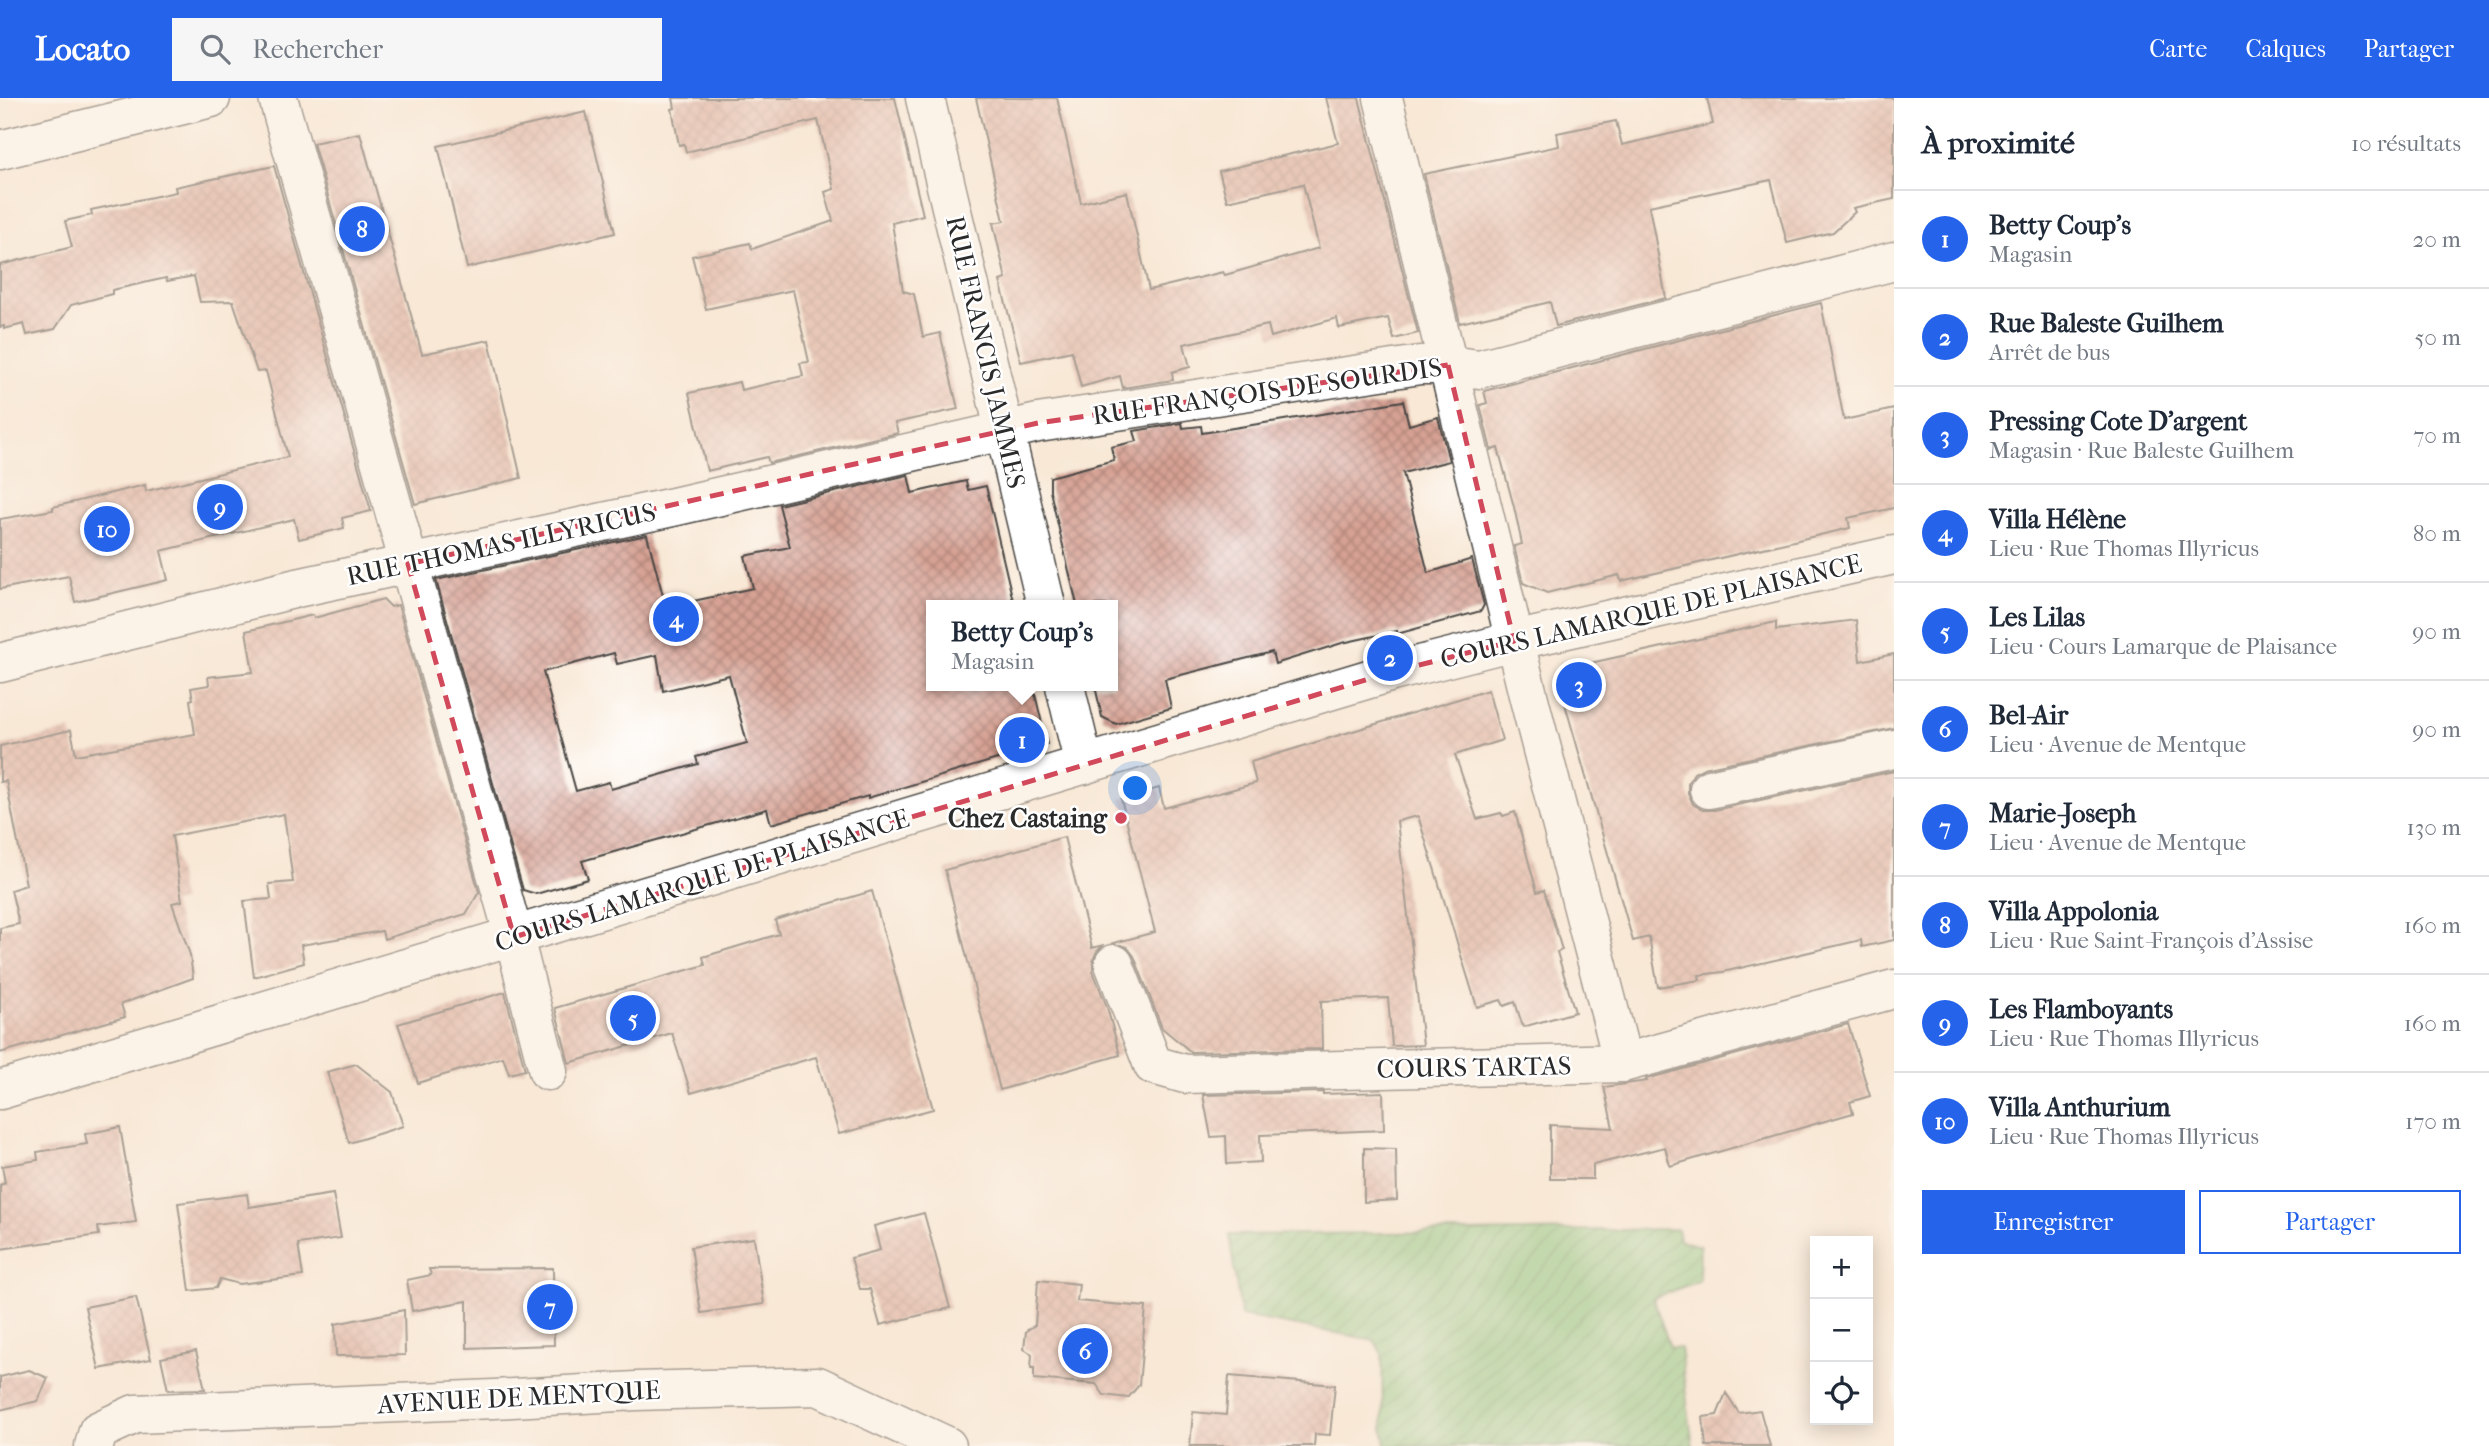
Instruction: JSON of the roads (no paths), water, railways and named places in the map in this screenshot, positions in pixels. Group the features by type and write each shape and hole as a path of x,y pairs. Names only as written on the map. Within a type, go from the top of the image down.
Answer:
{"street":[{"path":"0,150 211,98"},
{"path":"278,98 514,937 548,1072"},
{"name":"RUE FRANCIS JAMMES","path":"925,98 1045,600"},
{"path":"1383,98 1514,641 1623,1063"},
{"name":"RUE FRANÇOIS DE SOURDIS","path":"1005,432 1038,424 1420,365 1479,369 1894,261"},
{"name":"RUE THOMAS ILLYRICUS","path":"0,663 297,588 1005,432"},
{"name":"COURS LAMARQUE DE PLAISANCE","path":"0,1090 1392,672 1514,641 1894,555"},
{"path":"1066,691 1084,765"},
{"path":"1709,789 1894,749"},
{"name":"COURS TARTAS","path":"1114,964 1153,1065 1185,1074 1623,1063 1894,989"},
{"name":"AVENUE DE MENTQUE","path":"94,1446 98,1431 135,1414 636,1391 818,1386 947,1446"}],"place":[{"name":"Villa Appolonia","path":"362,229"},
{"name":"Les Flamboyants","path":"220,507"},
{"name":"Villa Anthurium","path":"107,529"},
{"name":"Villa Hélène","path":"676,619"},
{"name":"Rue Baleste Guilhem","path":"1390,658"},
{"name":"Pressing Cote D'argent","path":"1579,685"},
{"name":"Betty Coup's","path":"1022,740"},
{"name":"Chez Castaing","path":"1121,818"},
{"name":"Les Lilas","path":"633,1018"},
{"name":"Marie-Joseph","path":"550,1307"},
{"name":"Bel-Air","path":"1085,1351"}]}
